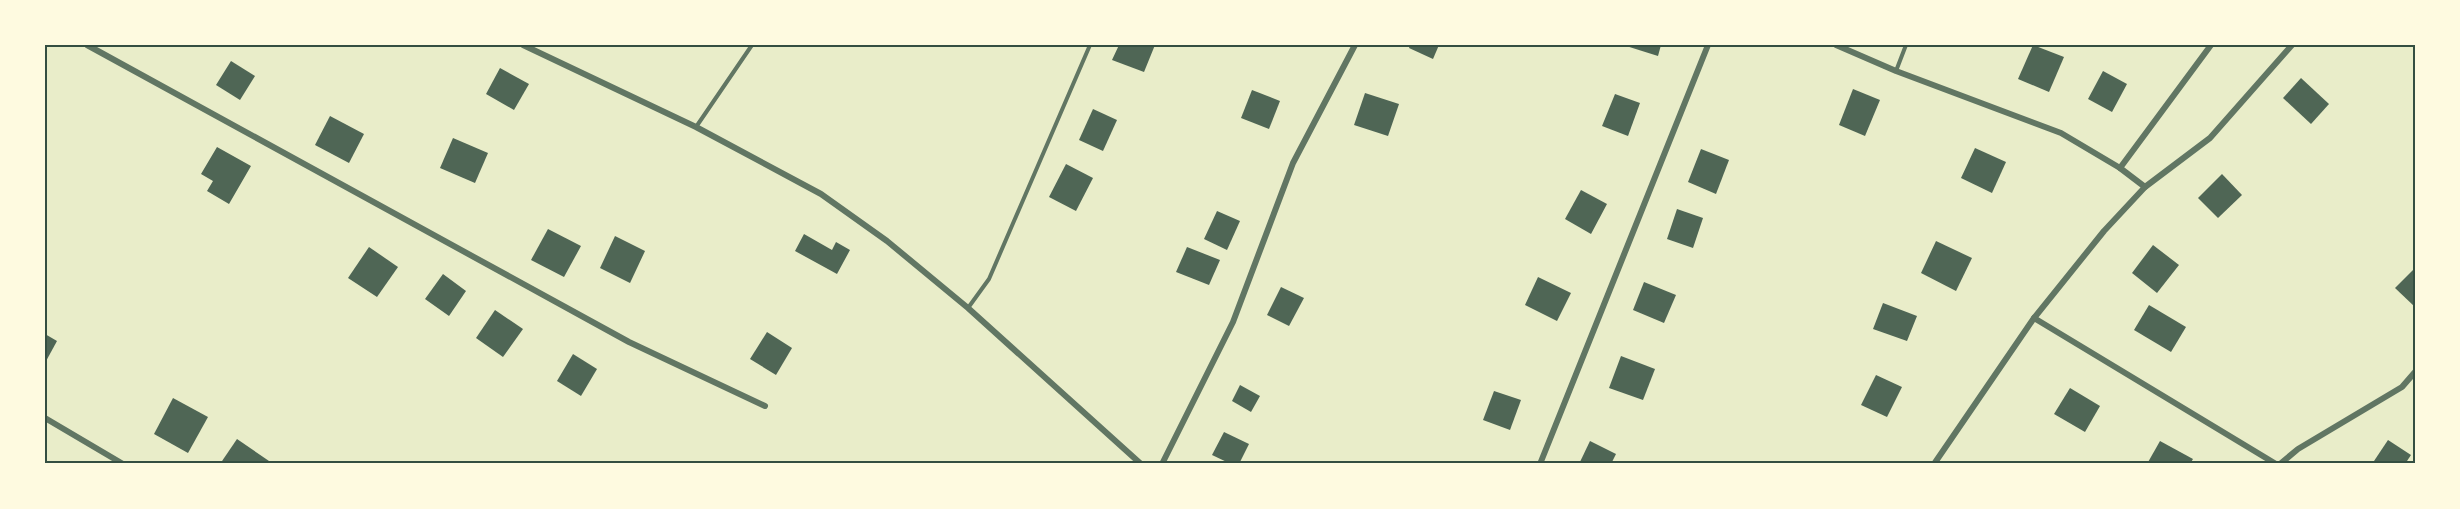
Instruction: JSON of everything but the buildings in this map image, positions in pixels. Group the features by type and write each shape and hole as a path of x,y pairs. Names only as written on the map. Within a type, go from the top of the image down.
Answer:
{"street":[{"path":"87,45 629,342 765,406"},
{"path":"524,45 696,127 821,194 887,241 968,308 1141,464"},
{"path":"1162,464 1233,322 1293,163 1355,45"},
{"path":"1540,464 1708,45"},
{"path":"1836,45 1896,71 2061,133 2120,168 2145,187"},
{"path":"2120,168 2211,45"},
{"path":"1935,464 2034,318 2104,231 2145,187 2211,138 2292,45"},
{"path":"2034,318 2278,464 2298,449 2402,387 2415,372"},
{"path":"45,418 123,464"}],"lane":[{"path":"696,127 752,45"},
{"path":"968,308 989,279 1090,45"},
{"path":"1896,71 1906,45"}]}
